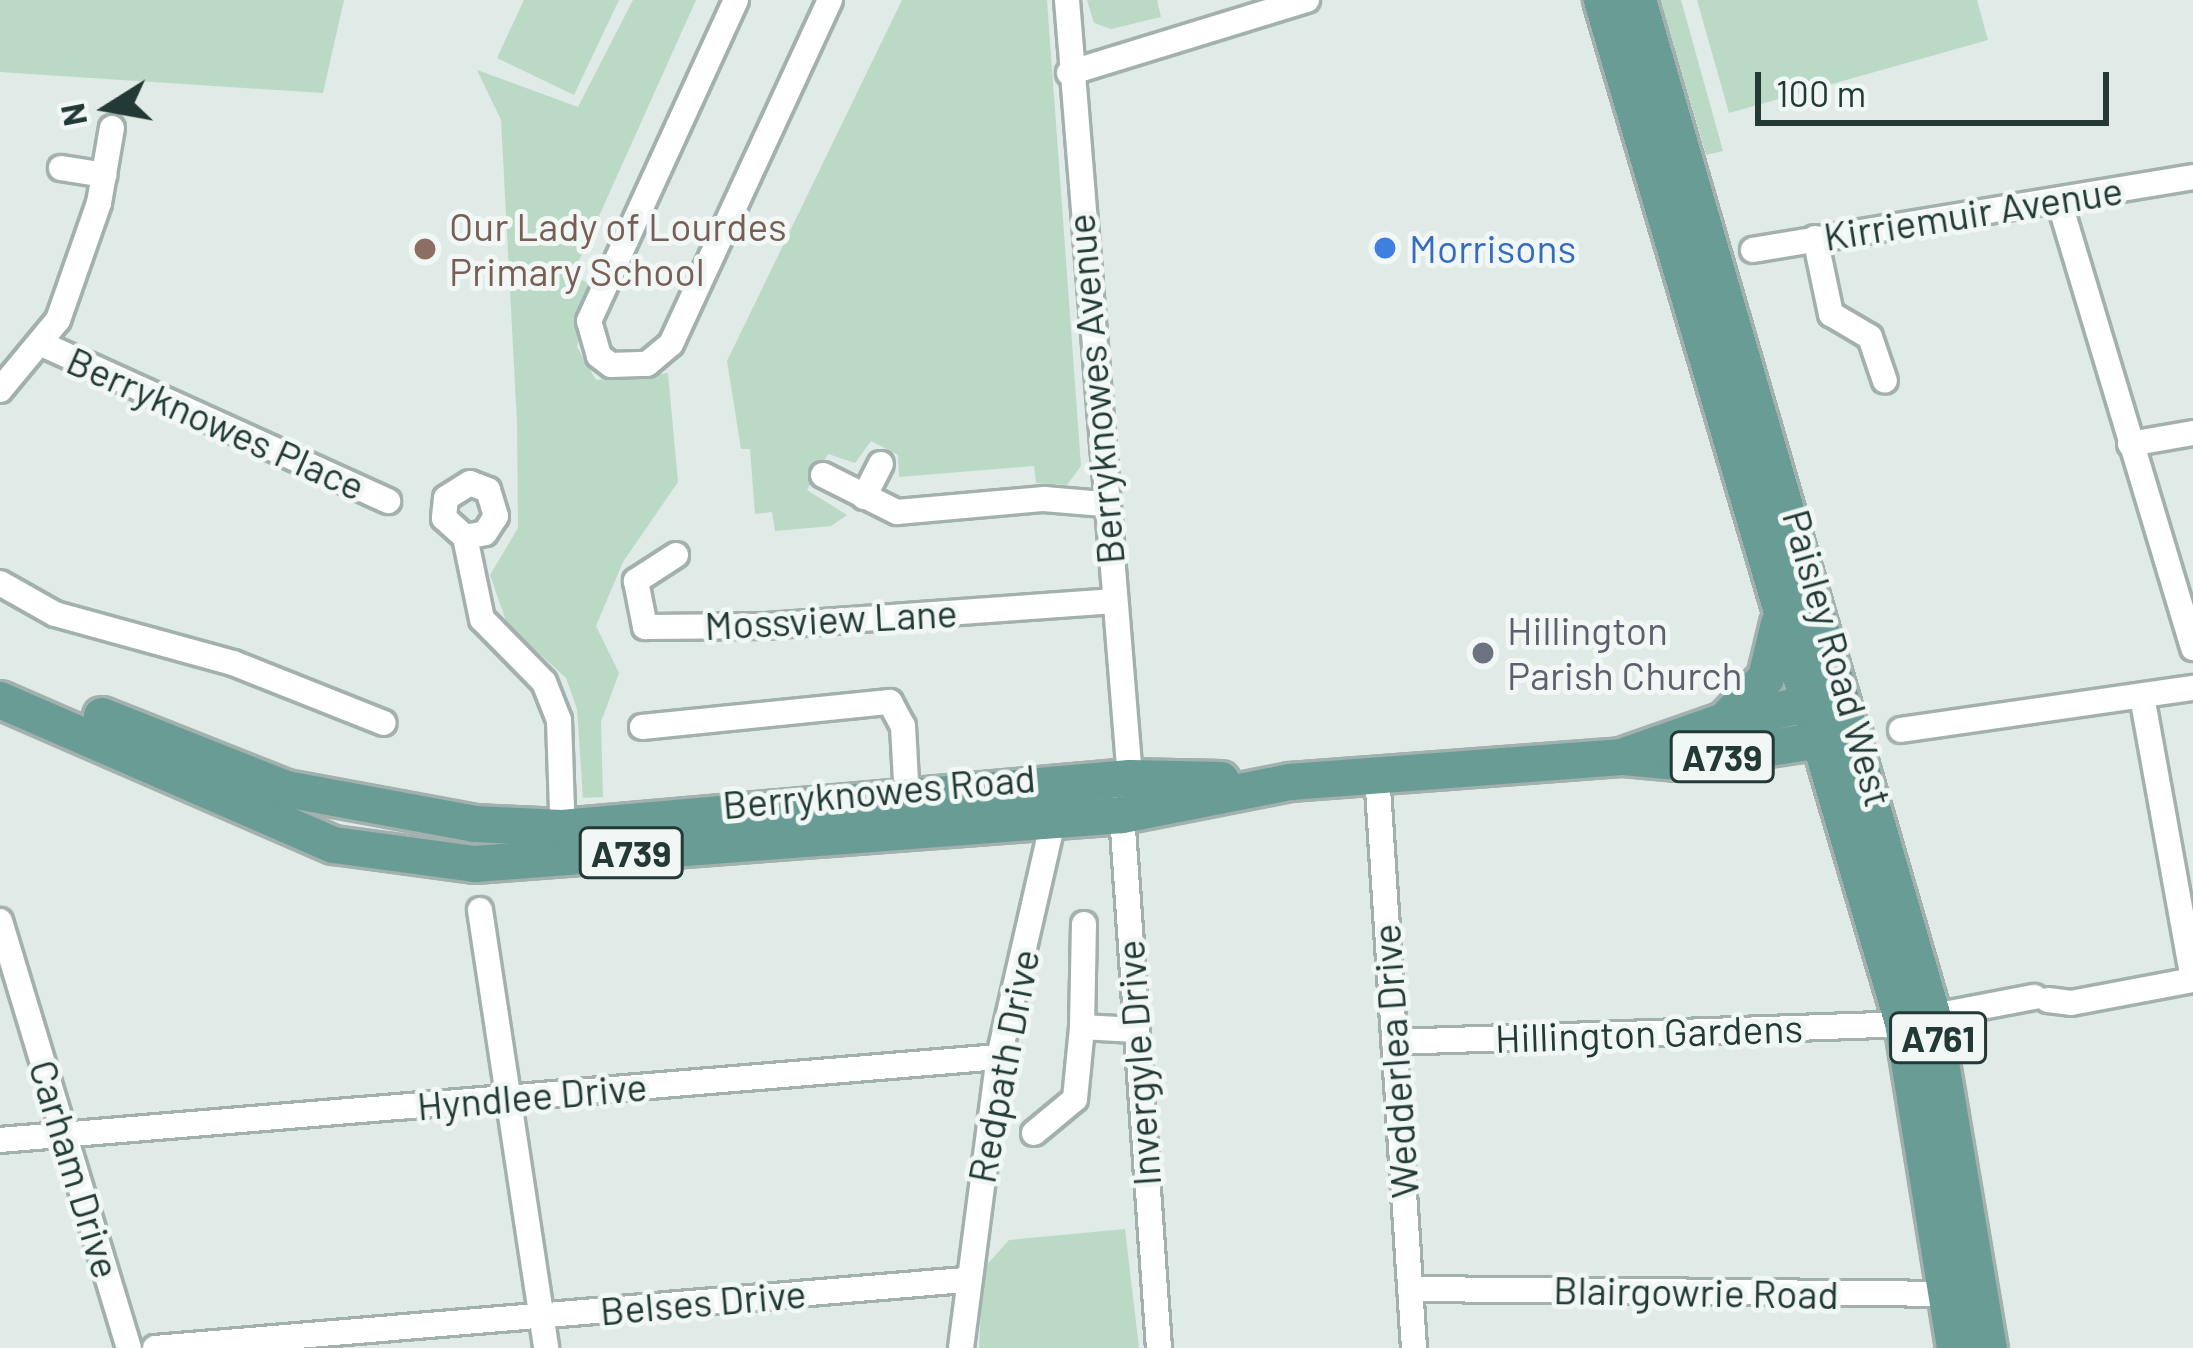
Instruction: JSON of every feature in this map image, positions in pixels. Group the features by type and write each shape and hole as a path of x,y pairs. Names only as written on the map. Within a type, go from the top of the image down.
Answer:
{"main road":[{"name":"Paisley Road West","path":"1602,0 1723,354 1749,394 1745,429 1919,1022 1966,1293 1989,1348"},
{"name":"Paisley Road West","path":"1638,0 1778,608 1828,700"},
{"path":"1724,721 1774,664 1778,608"},
{"name":"Berryknowes Road","path":"0,675 286,789 404,816 563,843 1055,802 1130,778 1290,782"},
{"name":"Berryknowes Road","path":"0,700 334,845 475,864 563,843 907,799 1055,802 1122,815 1290,782 1624,757 1678,762 1837,739"},
{"path":"1782,748 1806,729 1828,700"},
{"name":"Berryknowes Road","path":"1624,757 1724,721 1828,700"},
{"name":"Paisley Road West","path":"1955,1348 1966,1293"}],"street":[{"path":"736,0 590,321 593,343 611,364 647,364 670,344 830,0"},
{"name":"Berryknowes Avenue","path":"1067,0 1069,73 1130,778"},
{"path":"1069,73 1307,0"},
{"path":"0,389 44,345 104,175 112,128"},
{"path":"61,168 104,175"},
{"name":"Kirriemuir Avenue","path":"1753,250 2193,177"},
{"path":"2060,201 2193,648"},
{"path":"1815,238 1831,314 1870,337 1885,381"},
{"name":"Berryknowes Place","path":"44,345 388,501"},
{"path":"2130,444 2193,434"},
{"path":"864,497 881,464"},
{"path":"823,476 897,512 1045,499 1104,504"},
{"path":"465,537 482,619 544,682 560,720 563,843"},
{"name":"Mossview Lane","path":"676,555 636,581 645,627 765,626 1113,601"},
{"path":"0,583 55,614 233,663 384,723"},
{"path":"1901,730 2193,688"},
{"path":"2142,696 2193,979"},
{"path":"642,728 890,702 903,726 907,799"},
{"name":"Wedderlea Drive","path":"1377,773 1414,1348"},
{"name":"Invergyle Drive","path":"1130,778 1122,815 1159,1348"},
{"name":"Redpath Drive","path":"962,1348 965,1280 999,1057 1055,802"},
{"path":"480,910 547,1348"},
{"name":"Carham Drive","path":"0,921 129,1348"},
{"path":"1034,1133 1075,1099 1084,924"},
{"name":"Hillington Gardens","path":"1394,1042 1919,1022 2041,999 2071,1004 2193,979"},
{"path":"1082,1027 1135,1030"},
{"name":"Hyndlee Drive","path":"0,1140 999,1057"},
{"name":"Belses Drive","path":"155,1348 965,1280"},
{"name":"Blairgowrie Road","path":"1410,1289 1966,1293"}],"green space":[{"path":"0,0 344,0 323,93 0,72"},
{"path":"524,0 619,0 574,95 497,58"},
{"path":"633,0 696,0 573,274 590,285 577,347 596,380 668,373 678,482 623,562 596,626 619,673 601,722 603,797 583,798 577,709 566,678 507,624 490,575 518,528 517,422 501,120 477,70 578,107"},
{"path":"902,0 1047,0 1081,466 1067,485 1036,483 1034,466 899,477 898,455 871,441 855,463 828,454 807,490 847,515 831,526 775,531 772,512 755,514 750,449 741,449 727,361"},
{"path":"1087,0 1157,0 1161,17 1111,29 1094,23"},
{"path":"1660,0 1681,0 1723,151 1706,155"},
{"path":"1697,0 1977,0 1988,40 1729,113"},
{"path":"1125,1229 1139,1348 979,1348 983,1269 1009,1240"}],"place":[{"name":"Morrisons","path":"1385,248"},
{"name":"Our Lady of Lourdes Primary School","path":"425,249"},
{"name":"Hillington Parish Church","path":"1483,653"}]}
